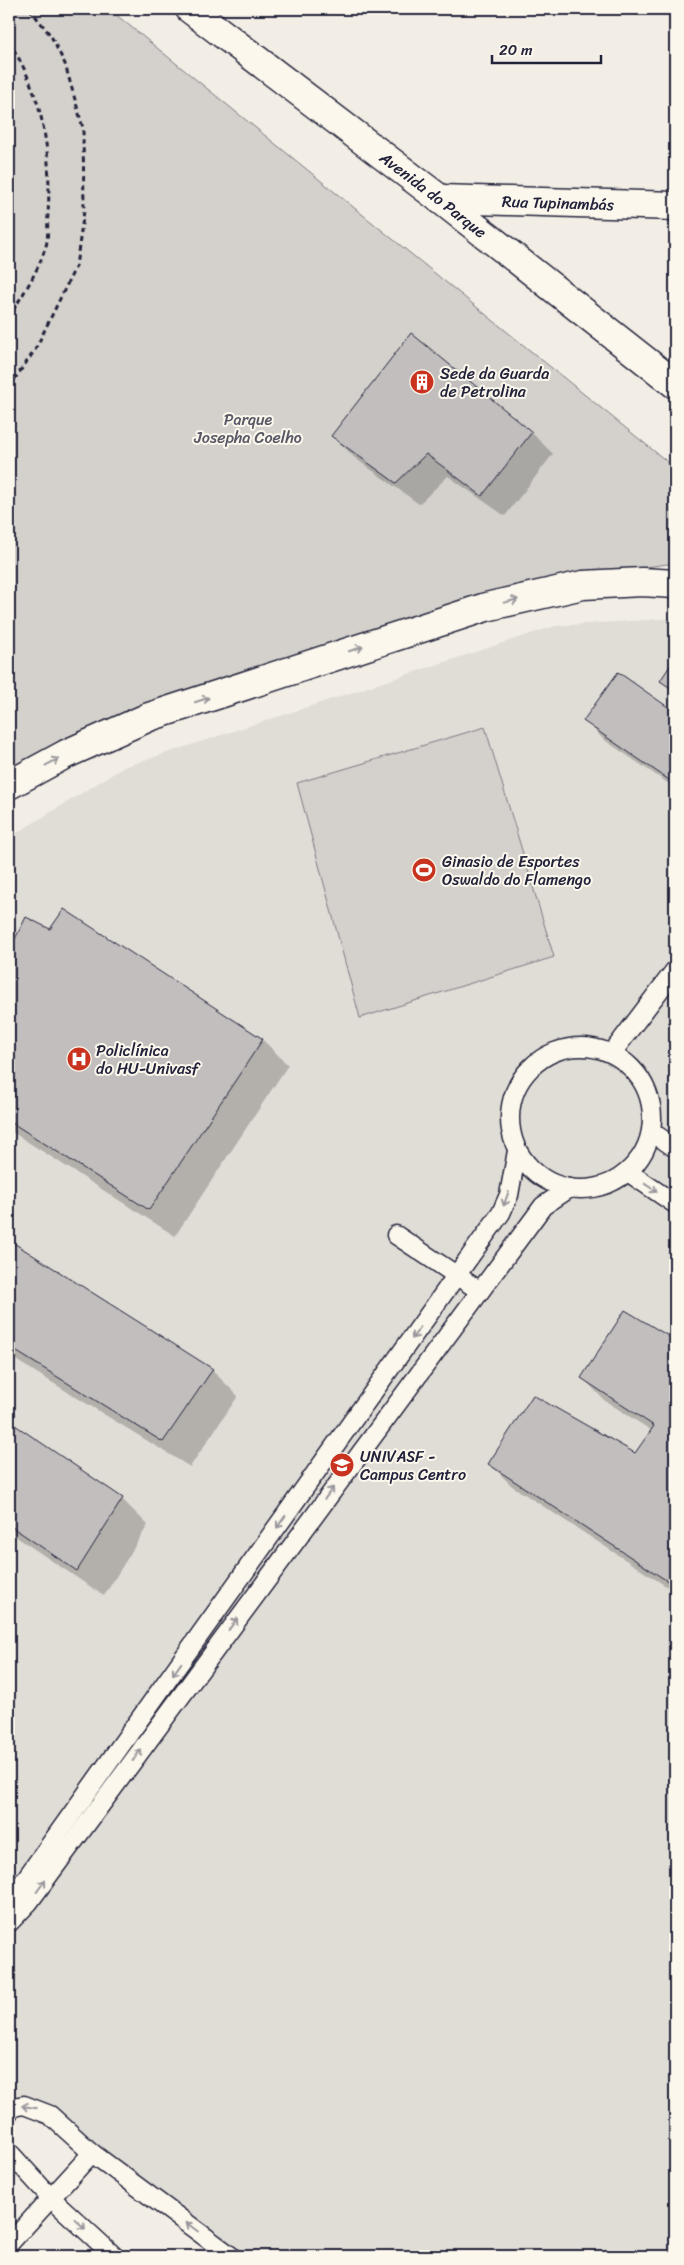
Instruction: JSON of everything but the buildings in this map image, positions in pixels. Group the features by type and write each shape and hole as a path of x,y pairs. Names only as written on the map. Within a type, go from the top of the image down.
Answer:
{"street":[{"name":"Avenida do Parque","path":"190,9 440,199 675,384"},
{"name":"Rua Tupinambás","path":"440,199 675,206"},
{"path":"9,785 66,754 149,717 486,606 583,585 642,582 675,584"}],"lane":[{"path":"612,1053 675,970"},
{"path":"589,1046 612,1053 631,1066 645,1086 652,1108 652,1132 643,1154 628,1172 607,1184 585,1189 561,1187 539,1177 522,1160 512,1139 508,1116 513,1092 525,1072 543,1056 565,1048 589,1046"},
{"path":"652,1132 675,1148"},
{"path":"9,1902 501,1213 508,1195 518,1151"},
{"path":"628,1172 675,1204"},
{"path":"9,1923 29,1902 543,1206 570,1188"},
{"path":"396,1235 480,1291"},
{"path":"9,2112 13,2107 24,2105 50,2115 92,2153 231,2256"},
{"path":"9,2152 52,2199 114,2256"},
{"path":"9,2244 92,2153"}],"path":[{"path":"9,387 35,350 76,266 84,211 82,128 65,64 51,36 30,9"},
{"path":"9,42 25,66 44,124 50,188 46,247 27,289 9,316"}],"shaded area":[{"name":"UNIVASF - Campus Centro","path":"675,618 675,2256 248,2256 9,2091 9,838 124,767 555,626"}],"green space":[{"name":"Parque Josepha Coelho","path":"9,9 109,9 675,468 675,563 566,578 9,781"},
{"name":"Ginasio de Esportes Oswaldo do Flamengo","path":"485,727 554,957 360,1018 297,783"}],"place":[{"name":"Sede da Guarda de Petrolina","path":"422,382"},
{"name":"Ginasio de Esportes Oswaldo do Flamengo","path":"424,870"},
{"name":"Policlínica do HU-Univasf","path":"79,1059"},
{"name":"UNIVASF - Campus Centro","path":"342,1465"}]}
